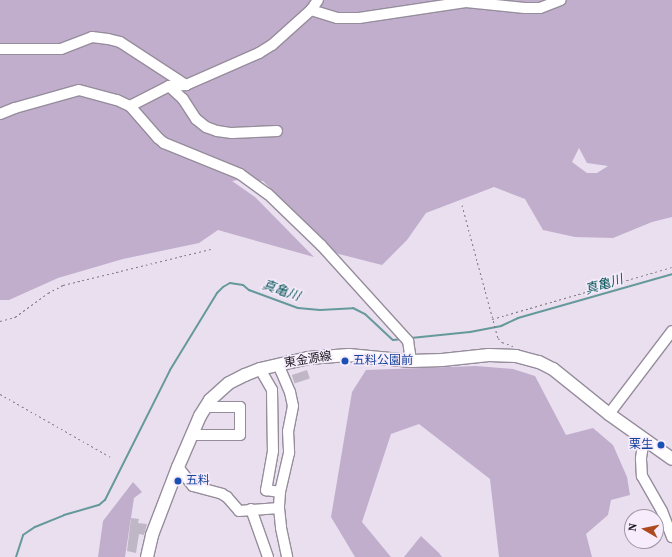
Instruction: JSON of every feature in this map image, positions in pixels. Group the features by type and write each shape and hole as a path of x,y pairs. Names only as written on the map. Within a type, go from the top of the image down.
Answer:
{"main road":[{"name":"東金源線","path":"147,557 152,535 178,467 205,407 210,400 229,383 260,369 308,358 338,355 411,360 442,360 490,354 516,356 539,362 553,369 609,414 672,459"}],"street":[{"path":"130,106 169,86 186,85 260,53 272,45 311,10 318,0"},
{"path":"311,10 336,18 359,18 466,2 525,8 540,8 561,0"},
{"path":"0,49 61,49 92,37 108,38 120,42 186,85"},
{"path":"169,86 183,99 196,119 206,128 217,132 232,133 277,131"},
{"path":"0,114 15,108 79,90 117,100 130,106 158,138 164,142 240,174 268,194 321,245 408,341 411,360"},
{"path":"609,414 672,331"},
{"path":"280,364 281,371 290,392 293,406 288,431 289,453 280,492 279,508 281,528 287,557"},
{"path":"260,369 272,390 273,451 266,490 280,492"},
{"path":"192,435 240,435 240,407 205,407"},
{"path":"644,440 641,459 642,476 662,510 672,536"},
{"path":"178,467 193,486 222,494 227,497 239,511 279,508"},
{"path":"251,509 268,557"}],"path":[{"path":"462,205 498,338 506,344 515,346"},
{"path":"0,321 14,318 48,293 63,285 211,249"},
{"path":"492,319 672,267"},
{"path":"0,394 112,458"}],"shaded area":[{"path":"0,0 672,0 672,217 652,222 613,238 575,237 543,230 525,199 494,187 426,213 407,240 382,265 335,253 263,181 238,180 232,181 255,197 314,257 218,230 199,243 123,259 58,278 9,300 0,300","holes":["579,148 587,163 608,166 597,173 587,173 572,162"]},
{"path":"476,366 513,369 535,376 566,435 593,428 613,445 627,477 630,495 611,500 608,515 586,534 592,557 499,557 490,479 419,424 391,434 362,522 391,557 355,557 331,517 352,392 366,370"},
{"path":"133,482 142,492 134,498 125,557 98,557 103,521"},
{"path":"421,536 439,553 442,557 404,557"}],"building":[{"path":"307,370 310,379 295,384 292,375"},
{"path":"131,518 139,519 138,523 147,524 144,535 139,534 136,553 127,551"}],"waterway":[{"name":"真亀川","path":"411,338 470,332 501,326 518,318 672,274"},
{"name":"真亀川","path":"16,557 23,535 35,527 64,515 99,505 105,500 170,370 217,293 230,283 243,285 249,290 298,308 320,310 353,308 365,314 393,340 403,339"}],"place":[{"name":"五料公園前","path":"345,361"},
{"name":"栗生","path":"661,445"},
{"name":"五料","path":"178,481"}]}
